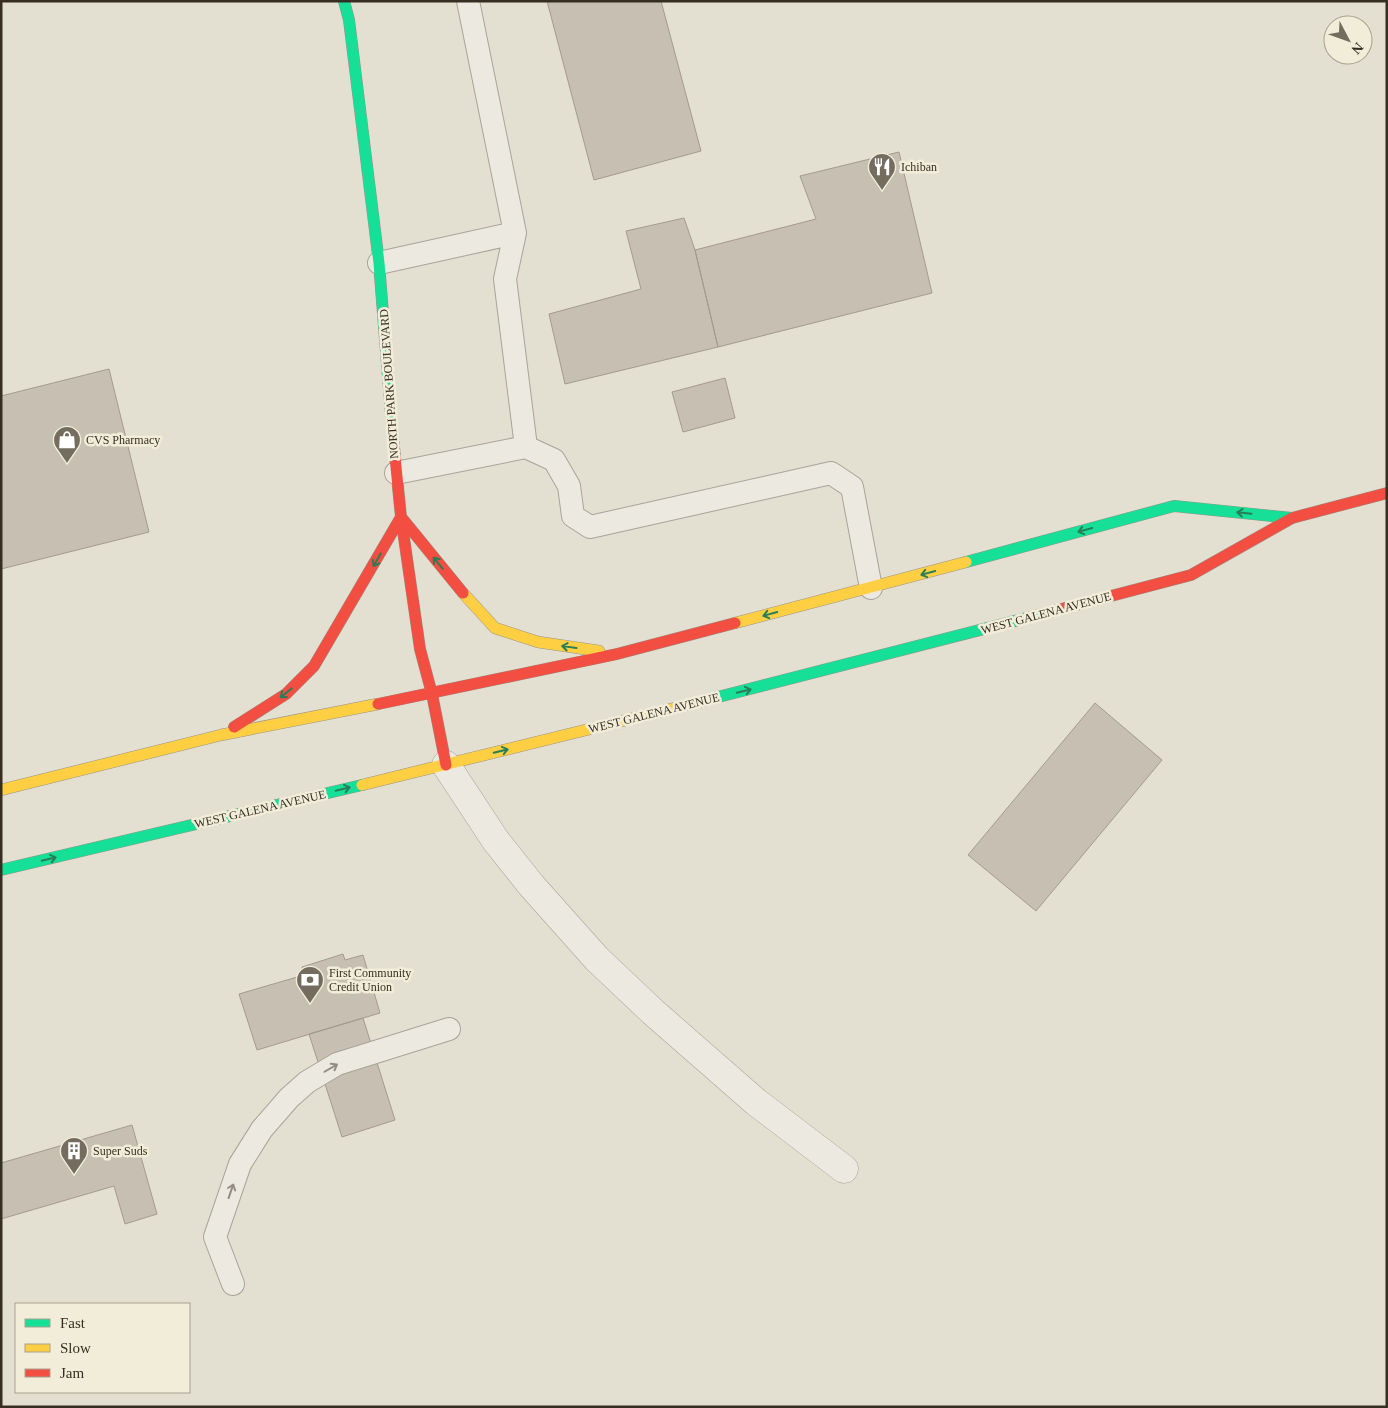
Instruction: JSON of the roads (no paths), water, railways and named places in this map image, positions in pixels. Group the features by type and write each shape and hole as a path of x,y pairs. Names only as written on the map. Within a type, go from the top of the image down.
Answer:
{"main road":[{"name":"NORTH PARK BOULEVARD","path":"344,1 349,20 379,263 401,517 420,649 432,694 446,764"},
{"name":"WEST GALENA AVENUE","path":"1,870 813,674 1191,575 1292,518 1387,493"},
{"name":"WEST GALENA AVENUE","path":"1,790 220,736 432,694 617,654 872,588 1174,506 1292,518"},
{"path":"220,736 286,694 314,666 401,517 464,594 496,628 538,642 617,654"}],"street":[{"path":"446,764 496,841 531,885 597,959 653,1012 756,1102 844,1169"}],"lane":[{"path":"468,1 515,233 505,279 526,447"},
{"path":"379,263 515,233"},
{"path":"396,473 526,447 554,460 569,486 573,516 590,527 831,473 852,487 872,588"},
{"path":"233,1284 215,1237 240,1164 262,1129 289,1098 307,1082 337,1064 449,1029"}],"place":[{"name":"Ichiban","path":"882,191"},
{"name":"CVS Pharmacy","path":"67,464"},
{"name":"First Community Credit Union","path":"310,1004"},
{"name":"Super Suds","path":"74,1175"}]}
